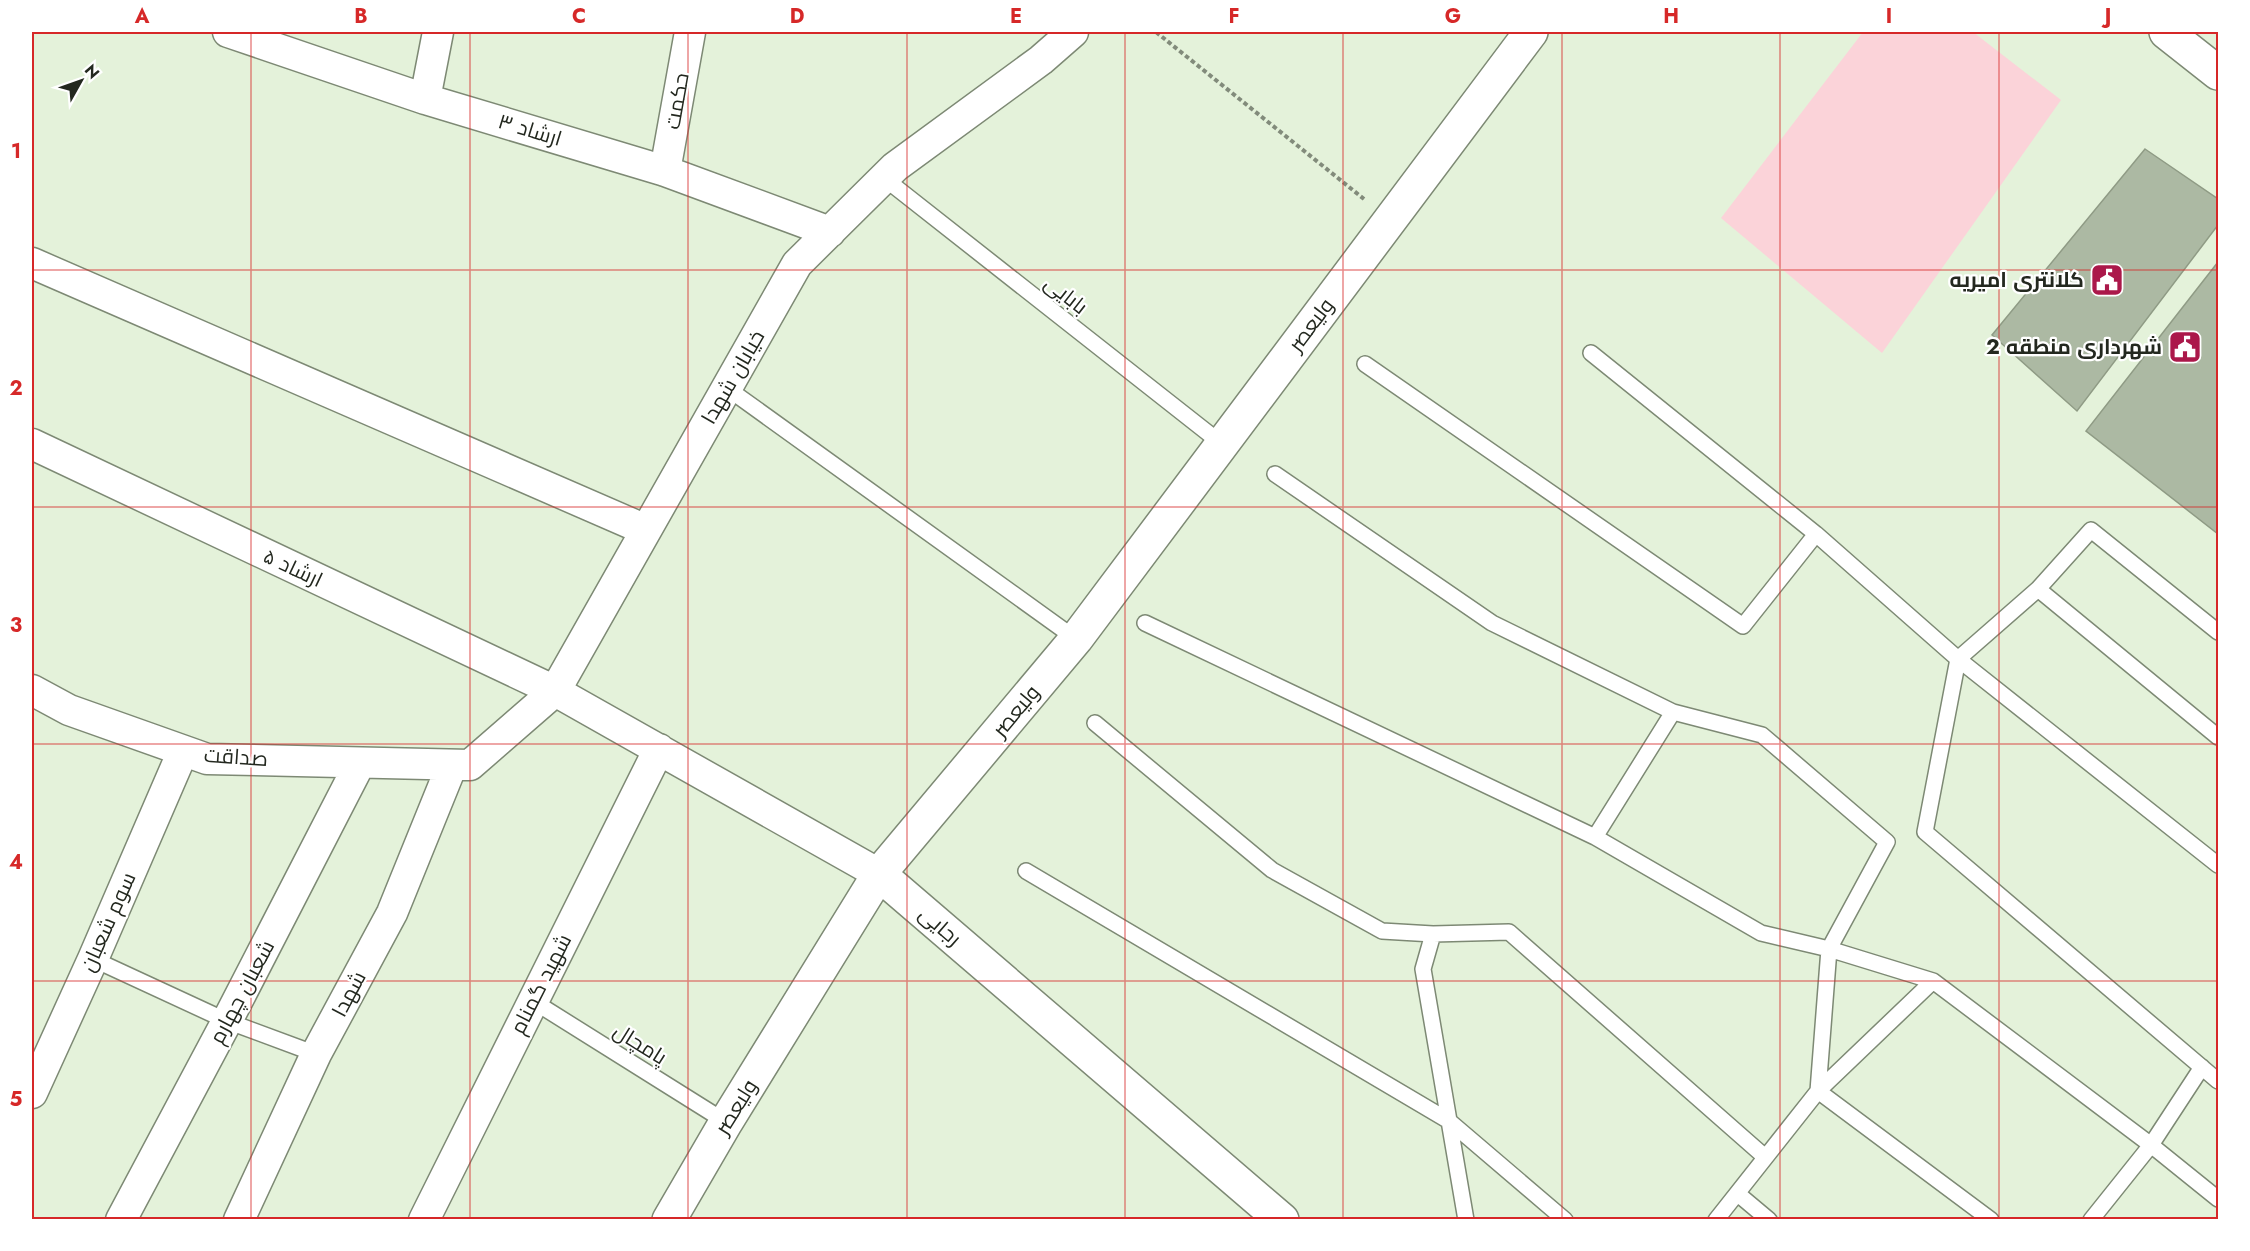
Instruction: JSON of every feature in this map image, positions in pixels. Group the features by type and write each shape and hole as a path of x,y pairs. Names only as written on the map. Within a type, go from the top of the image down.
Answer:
{"street":[{"name":"ارشاد ۳","path":"228,32 425,99 665,171 830,232"},
{"path":"425,99 438,32"},
{"name":"حکمت","path":"665,171 690,32"},
{"name":"خیابان شهدا","path":"452,765 470,765 555,691 797,264 895,167 1041,60 1073,32"},
{"name":"ولیعصر","path":"669,1220 726,1122 879,874 1076,639 1531,32"},
{"path":"2166,32 2218,73"},
{"path":"32,262 646,530"},
{"name":"ارشاد ۵","path":"32,444 555,691"},
{"name":"صداقت","path":"32,690 69,710 207,759 452,765"},
{"name":"رجایی","path":"555,691 879,874 1282,1220"},
{"name":"شهید گمنام","path":"424,1220 658,749"},
{"name":"سوم شعبان","path":"32,1093 44,1032 93,959 183,750"},
{"name":"شعبان چهارم","path":"121,1220 360,763"},
{"name":"شهدا","path":"239,1220 316,1054 392,913 452,765"}],"lane":[{"name":"بابایی","path":"884,178 1222,444"},
{"path":"1591,353 1816,534 1958,659 2218,865"},
{"path":"1365,364 1743,626 1816,534"},
{"path":"727,388 1076,639"},
{"path":"1275,474 1492,623 1673,712 1762,735 1887,842 1830,949 1818,1091"},
{"path":"2218,632 2091,530 2038,589 1958,659 1925,832 2218,1080"},
{"path":"2038,589 2218,736"},
{"path":"1145,623 1595,837 1761,933 1830,949 1933,981 2151,1145 2218,1199"},
{"path":"1595,837 1673,712"},
{"path":"1095,723 1272,870 1382,931 1433,934 1509,932 1765,1156"},
{"path":"1026,871 1449,1121 1565,1220"},
{"path":"1433,934 1423,969 1466,1220"},
{"path":"93,959 227,1021 316,1054"},
{"path":"1716,1220 1818,1091 1933,981"},
{"name":"پامچال","path":"532,1001 726,1122"},
{"path":"2091,1220 2151,1145 2202,1067"},
{"path":"1818,1091 1991,1220"},
{"path":"1738,1194 1769,1220"}],"path":[{"path":"1156,32 1390,220"}],"shaded area":[{"path":"1863,32 1973,32 2061,100 1882,353 1721,218"}],"building":[{"name":"کلانتری امیریه","path":"2145,149 2218,199 2218,225 2077,411 1992,335"},
{"name":"شهرداری منطقه 2","path":"2218,262 2218,534 2086,431"}],"place":[{"name":"کلانتری امیریه","path":"2107,280"},
{"name":"شهرداری منطقه 2","path":"2185,347"}]}
